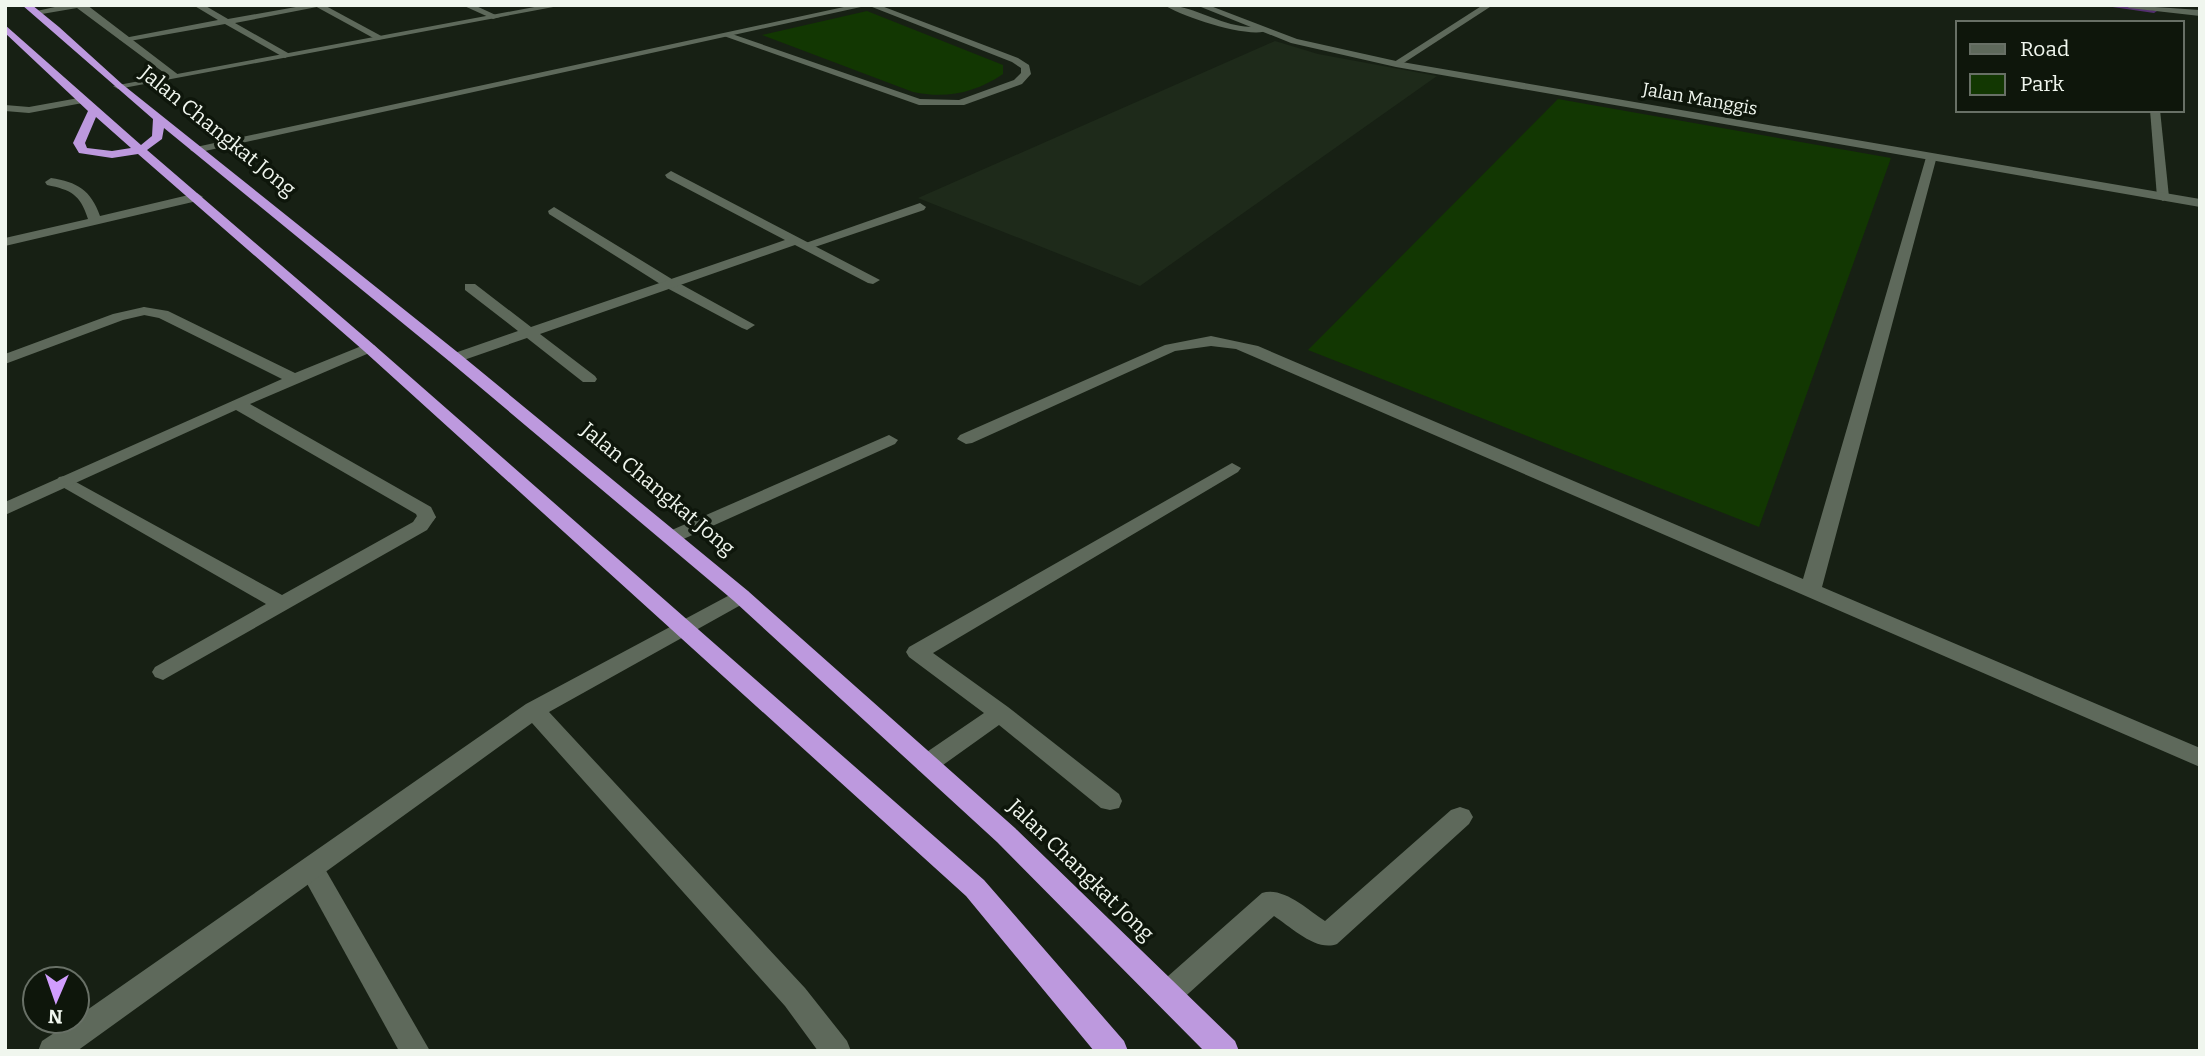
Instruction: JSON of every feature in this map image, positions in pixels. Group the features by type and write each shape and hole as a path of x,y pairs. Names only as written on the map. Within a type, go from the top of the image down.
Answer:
{"highway":[{"name":"Jalan Changkat Jong","path":"26,5 118,86 455,358 741,596 1006,835 1224,1051"},
{"path":"5,28 10,37 31,50 94,110 369,348 975,888 1113,1051"},
{"path":"43,31 56,29"},
{"path":"31,50 33,38"},
{"path":"94,110 79,144 83,151 108,154 140,148 158,137 158,119"}],"street":[{"path":"36,12 80,5 175,76"},
{"path":"197,5 285,55"},
{"path":"466,5 496,17"},
{"path":"118,86 560,5"},
{"path":"197,150 726,35 868,5 1015,61 1026,68 1026,74 1018,82 960,103 919,102 726,35"},
{"path":"1168,5 1239,29 1264,30"},
{"name":"Jalan Manggis","path":"1200,5 1315,47 1396,64 2200,203"},
{"path":"1396,64 1489,5"},
{"path":"2129,5 2200,13"},
{"path":"124,39 317,6 380,38"},
{"path":"5,108 29,110 84,100"},
{"path":"2155,112 2163,197"},
{"path":"1811,588 1931,156"},
{"path":"671,175 873,280"},
{"path":"51,182 69,184 81,191 89,201 94,220"},
{"path":"5,242 197,197"},
{"path":"455,358 670,284 919,207"},
{"path":"554,211 670,284 747,325"},
{"path":"470,287 589,379"},
{"path":"5,359 118,317 144,311 163,314 293,378"},
{"path":"966,439 1170,348 1201,340 1228,342 1252,349 1811,588 2200,758"},
{"path":"5,509 237,402 369,348"},
{"path":"163,672 420,526 426,517 424,511 237,402"},
{"path":"672,537 889,440"},
{"path":"1110,801 1000,713 917,652 1233,468"},
{"path":"65,481 282,604"},
{"path":"53,1051 534,710 741,596"},
{"path":"534,710 795,997 836,1051"},
{"path":"927,764 1000,713"},
{"path":"1168,994 1272,901 1326,936 1460,817"},
{"path":"312,869 415,1051"}],"shaded area":[{"path":"1275,41 1318,54 1437,76 1140,286 918,198"}],"green space":[{"path":"867,11 1003,65 1003,74 982,86 960,93 925,94 913,92 762,35"},
{"path":"1558,99 1891,158 1759,527 1308,350"}],"waterway":[{"path":"2102,5 2154,11"}]}
